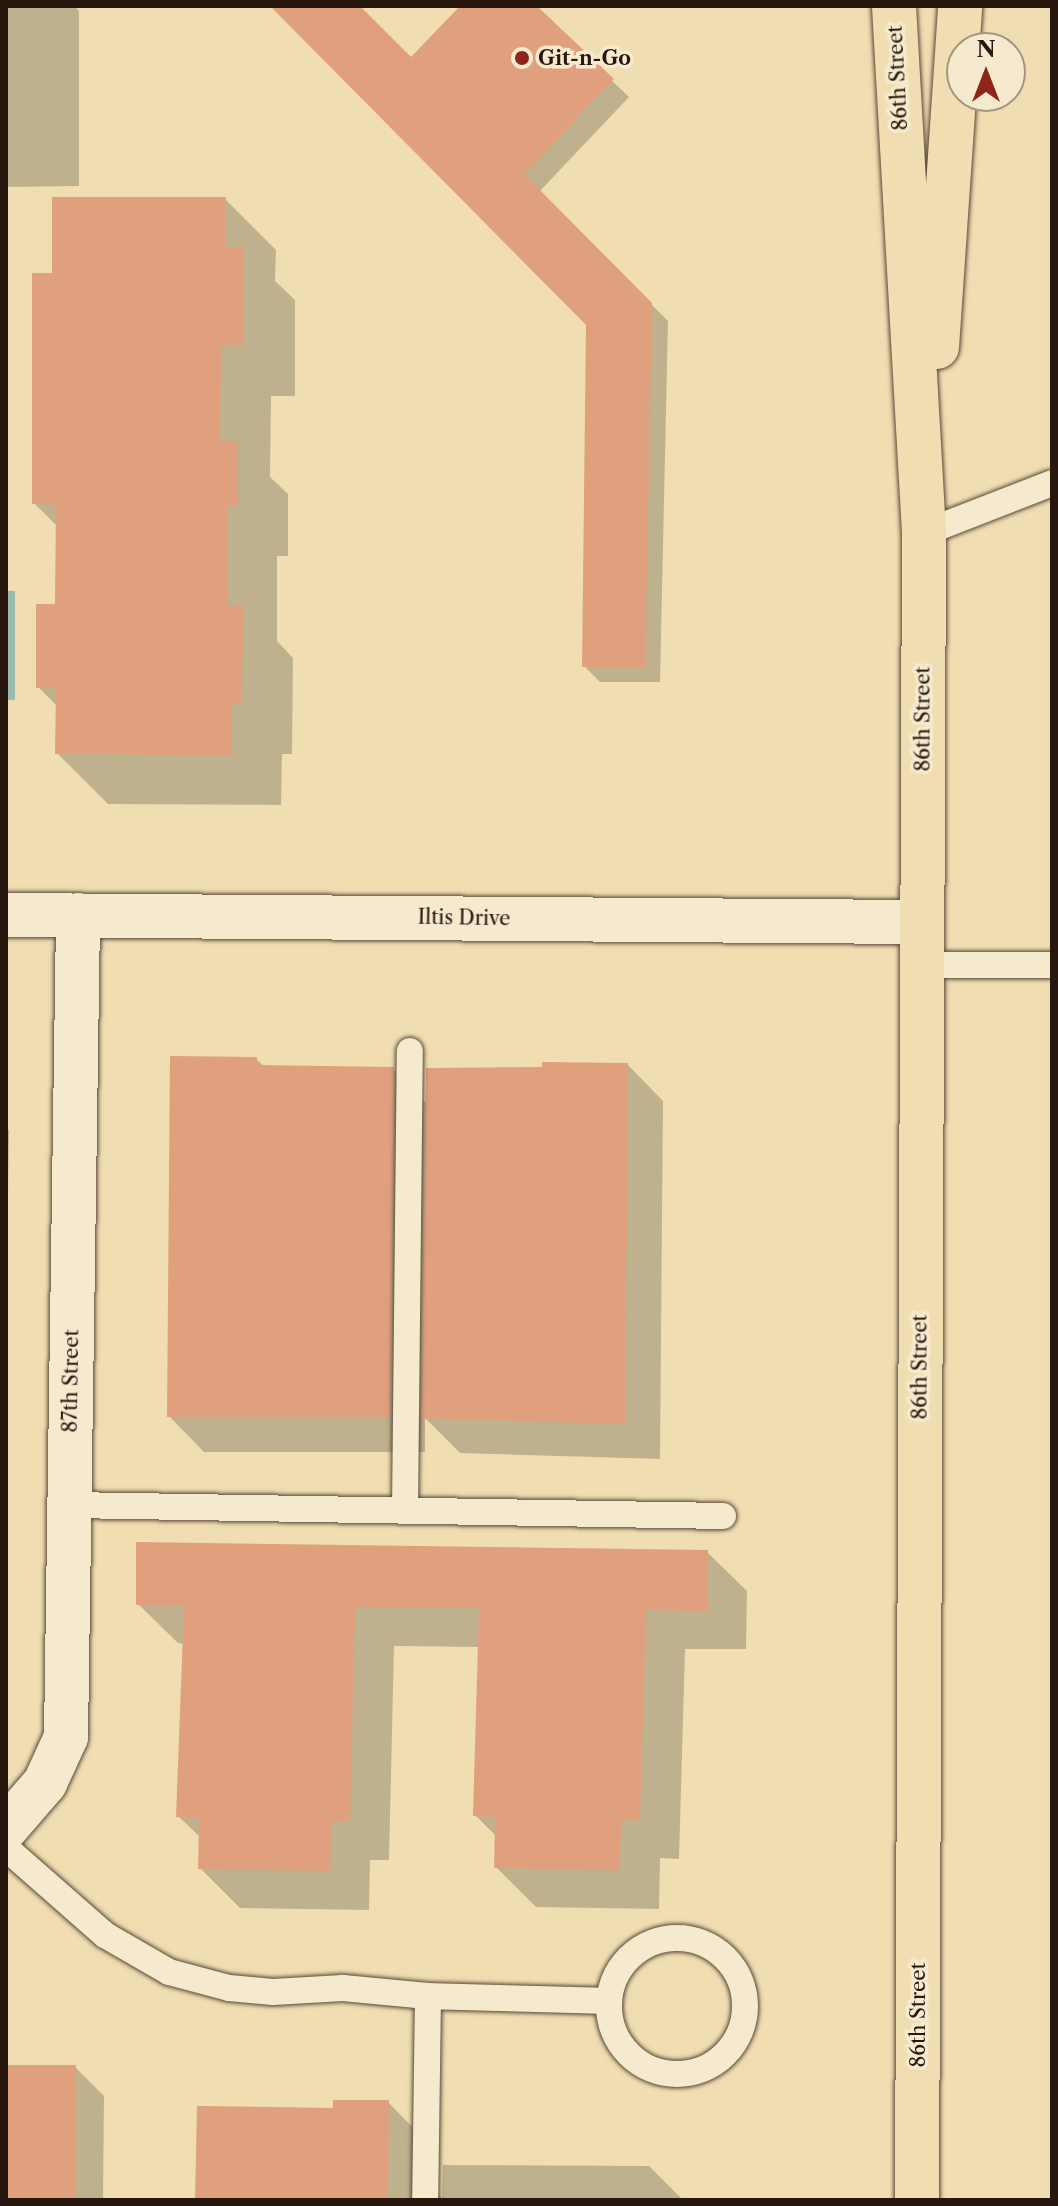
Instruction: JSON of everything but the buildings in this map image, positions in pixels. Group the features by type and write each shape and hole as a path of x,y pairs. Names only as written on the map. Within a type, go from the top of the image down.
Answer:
{"main road":[{"name":"86th Street","path":"894,6 924,533 917,2200"},
{"name":"86th Street","path":"924,533 960,6"}],"street":[{"name":"Iltis Drive","path":"6,915 922,922"},
{"name":"87th Street","path":"6,1828 45,1783 66,1737 78,915"}],"lane":[{"path":"924,533 1052,483"},
{"path":"922,965 1052,965"},
{"path":"405,1510 410,1051"},
{"path":"69,1505 723,1516"},
{"path":"6,1848 105,1935 169,1972 244,1989 273,1992 343,1988 428,1996 607,2001"},
{"path":"674,1937 702,1942 726,1958 742,1982 747,2010 739,2038 721,2059 698,2072 671,2075 645,2067 624,2050 610,2028 607,2001 614,1977 629,1957 650,1943 674,1937"},
{"path":"425,2200 428,1996"}],"water":[{"path":"6,591 15,591 15,700 6,700"}],"place":[{"name":"Git-n-Go","path":"522,58"}]}
